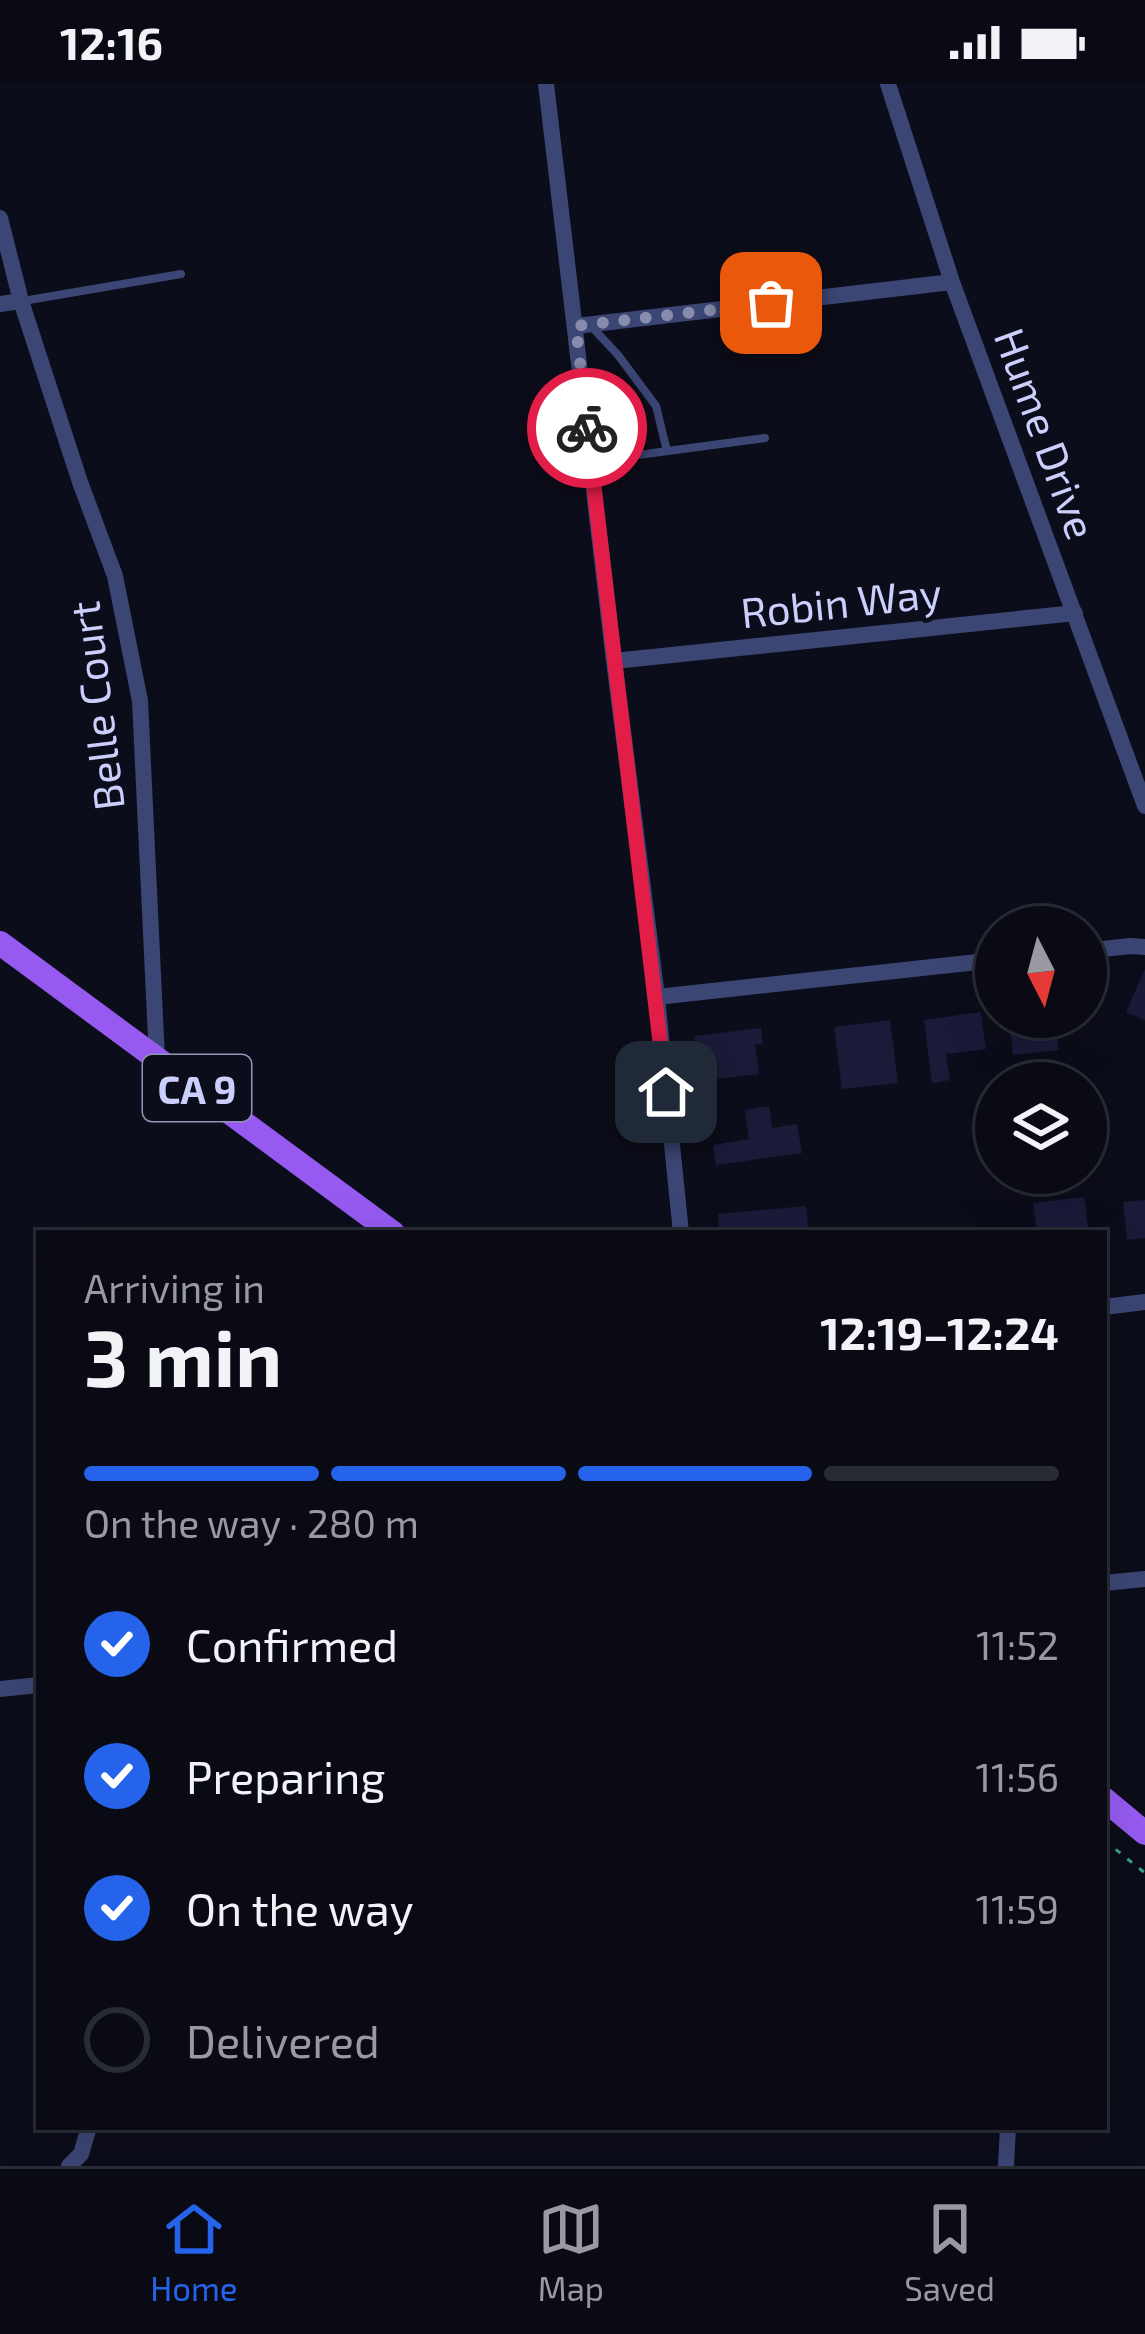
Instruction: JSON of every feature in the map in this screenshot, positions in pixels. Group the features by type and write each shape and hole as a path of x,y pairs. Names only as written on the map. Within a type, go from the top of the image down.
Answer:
{"main road":[{"name":"CA 9","path":"0,943 389,1230"},
{"path":"1107,1801 1145,1833"}],"street":[{"path":"546,84 582,325 591,461 681,1230"},
{"name":"Hume Drive","path":"888,84 952,282 1145,806"},
{"name":"Belle Court","path":"0,218 21,301 115,576 140,701 157,1059"},
{"path":"582,325 952,282"},
{"path":"0,304 21,301"},
{"name":"Robin Way","path":"614,661 1076,613"},
{"path":"1107,948 1140,944"},
{"path":"657,998 975,962"},
{"path":"1107,1307 1145,1302"},
{"path":"1107,1583 1145,1579"},
{"path":"0,1689 36,1685"},
{"path":"69,2166 81,2154 88,2130"},
{"path":"1006,2166 1008,2130"}],"lane":[{"path":"21,301 181,274"},
{"path":"582,325 618,355 656,406 667,452"},
{"path":"591,461 765,438"}],"path":[{"path":"1107,1842 1145,1874"}],"building":[{"path":"1145,969 1145,1020 1126,1012"},
{"path":"975,1013 975,1038 985,1038 986,1049 946,1054 950,1080 932,1083 924,1020"},
{"path":"890,1020 898,1083 842,1089 834,1027"},
{"path":"761,1028 763,1044 755,1045 759,1074 710,1080 707,1053 697,1055 694,1036"},
{"path":"1011,1038 1058,1038 1059,1050 1013,1055"},
{"path":"769,1106 772,1128 797,1124 802,1153 716,1165 713,1145 749,1139 745,1110"},
{"path":"1084,1197 1089,1230 1037,1230 1033,1203"},
{"path":"1145,1200 1145,1238 1127,1240 1123,1202"},
{"path":"806,1206 809,1230 719,1230 718,1214"}],"way so far":[{"path":"587,428 576,326 771,303"}],"route":[{"path":"587,428 666,1092"}]}
